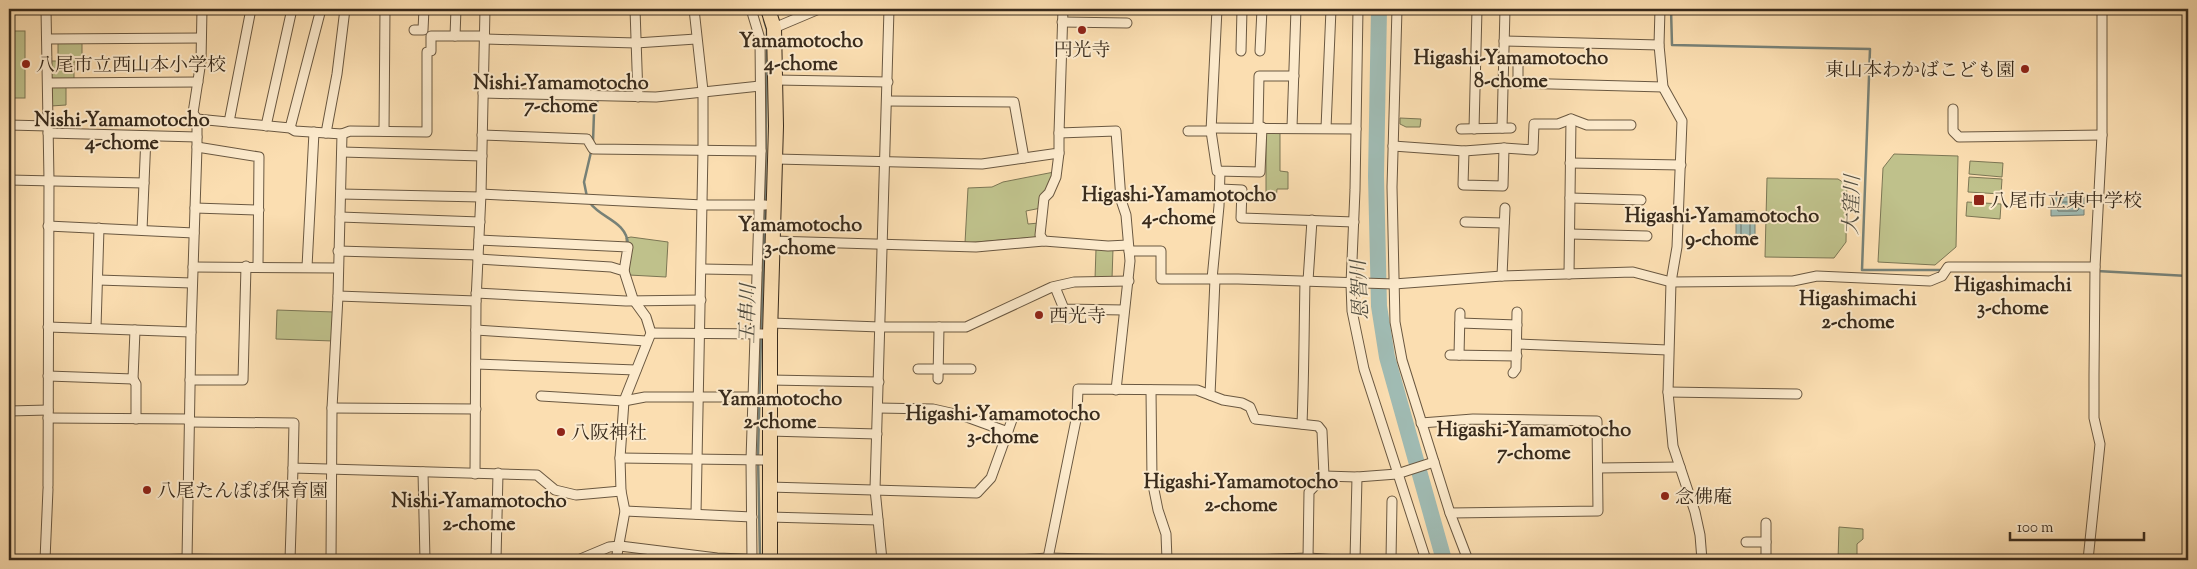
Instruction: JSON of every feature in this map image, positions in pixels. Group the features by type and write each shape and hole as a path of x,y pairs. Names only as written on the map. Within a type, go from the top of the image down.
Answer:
{"main road":[{"path":"768,9 774,28 776,159 767,205 773,241 763,331 770,380 769,431 759,460 769,487 771,560"}],"street":[{"path":"45,560 48,488 49,180 46,9"},
{"path":"187,559 196,147 196,119 193,113 201,61 202,9"},
{"path":"229,122 251,9"},
{"path":"266,126 292,9"},
{"path":"290,128 321,9"},
{"path":"326,133 337,74 345,9"},
{"path":"384,131 385,9"},
{"path":"414,30 423,30 424,9"},
{"path":"456,9 456,36"},
{"path":"475,474 476,297 481,196 485,9"},
{"path":"634,9 638,97"},
{"path":"694,9 703,92 702,269 696,514"},
{"path":"751,9 760,39 761,151 767,205 757,270 763,331 753,398 759,460 752,517 753,560"},
{"path":"774,28 819,9"},
{"path":"882,560 875,489 889,9"},
{"path":"1044,241 1040,235 1044,198 1049,193 1056,177 1058,153 1063,9"},
{"path":"1217,9 1211,130 1217,171 1260,172 1259,76 1294,76"},
{"path":"1241,51 1242,9"},
{"path":"1260,51 1262,9"},
{"path":"1292,127 1296,9"},
{"path":"1326,128 1331,9"},
{"path":"1358,9 1352,311 1364,369 1426,560"},
{"path":"1397,9 1393,146 1393,284 1396,322 1402,360 1432,462 1468,560"},
{"path":"1474,129 1477,9"},
{"path":"1461,129 1506,128 1505,9"},
{"path":"1660,9 1659,45 1663,87 1682,121 1677,247 1671,282 1668,392 1673,446 1695,512 1700,535 1702,560"},
{"path":"2088,560 2100,444 2094,418 2095,267 2102,135 2102,9"},
{"path":"1062,22 1127,23"},
{"path":"196,119 290,128 295,131 342,134 350,131 427,132 427,52 431,52 431,36 636,43 696,38"},
{"path":"47,39 201,38"},
{"path":"1504,41 1659,45"},
{"path":"1518,65 1518,83 1663,87"},
{"path":"776,80 888,82"},
{"path":"48,83 198,82"},
{"path":"483,93 552,93 638,97 760,86"},
{"path":"887,101 1014,102 1024,158"},
{"path":"1954,109 1954,131 1960,137 2102,135"},
{"path":"1393,146 1464,151 1504,148 1533,150 1534,124 1558,124 1571,119 1587,125 1631,125"},
{"path":"1569,274 1571,119"},
{"path":"9,125 146,136 196,137"},
{"path":"1188,131 1260,127 1356,129"},
{"path":"1059,133 1116,131 1121,200 1126,215 1129,248 1129,281 1124,310 1116,390"},
{"path":"307,267 314,132"},
{"path":"331,560 332,408 338,296 342,134"},
{"path":"482,135 587,140 593,148 761,151"},
{"path":"142,230 146,136"},
{"path":"196,147 259,157 258,266"},
{"path":"1464,151 1463,185 1503,186 1504,148"},
{"path":"342,152 482,156"},
{"path":"776,159 982,164 1058,153"},
{"path":"1570,163 1681,165"},
{"path":"1210,395 1220,171"},
{"path":"9,180 144,183"},
{"path":"1220,189 1242,190 1241,218 1354,222"},
{"path":"340,194 481,196 703,205 767,205"},
{"path":"1570,198 1641,200"},
{"path":"195,208 259,210"},
{"path":"1502,276 1505,208"},
{"path":"340,217 480,222"},
{"path":"1302,424 1305,369 1303,348 1312,220"},
{"path":"1465,222 1504,223"},
{"path":"48,226 194,233"},
{"path":"96,328 99,228"},
{"path":"1570,234 1647,236"},
{"path":"479,240 628,247 624,271 633,299 646,318 648,337 624,401 620,458 621,491 625,511 616,560"},
{"path":"773,241 976,246 1044,241 1161,251 1161,279 1307,281 1353,284 1393,284 1502,276 1633,272 1671,282 1793,281 1817,276 1930,281 1942,276 1948,267 2095,267"},
{"path":"338,250 478,257 611,267 624,271"},
{"path":"190,380 243,380 246,266"},
{"path":"193,267 338,268"},
{"path":"702,269 757,270"},
{"path":"98,280 192,283"},
{"path":"476,330 648,337 700,333 880,327 966,327 1055,286 1074,282 1129,281"},
{"path":"1055,286 1064,309 1124,310"},
{"path":"338,296 626,301 633,299 701,300"},
{"path":"1514,373 1517,356 1517,312"},
{"path":"1460,314 1455,355 1517,356"},
{"path":"1460,323 1517,325"},
{"path":"48,327 191,332"},
{"path":"938,327 938,379"},
{"path":"135,330 133,379 136,384 136,419"},
{"path":"1517,344 1668,350"},
{"path":"476,364 636,370"},
{"path":"918,369 972,370"},
{"path":"48,376 133,379"},
{"path":"770,380 879,382"},
{"path":"1055,559 1077,415 1078,389 1197,390 1242,403 1250,407 1255,419 1318,426 1322,431 1324,476 1309,492 1308,558"},
{"path":"1151,390 1152,480 1158,510 1166,534 1167,560"},
{"path":"1668,392 1797,394"},
{"path":"541,396 624,401 645,397 753,398"},
{"path":"332,408 476,409"},
{"path":"878,408 933,409 964,416 1008,432"},
{"path":"9,411 136,419 294,423 290,560"},
{"path":"769,487 977,493 991,478 1013,417"},
{"path":"1421,423 1473,419 1597,421 1598,512 1450,513"},
{"path":"769,431 877,434"},
{"path":"620,458 759,460"},
{"path":"1324,476 1357,477 1399,473 1432,462"},
{"path":"293,468 537,475 555,490 576,494 621,491"},
{"path":"1598,468 1680,468"},
{"path":"423,472 425,560"},
{"path":"496,560 498,473"},
{"path":"1355,560 1357,477"},
{"path":"1391,560 1392,501"},
{"path":"625,511 752,517"},
{"path":"770,517 878,520"},
{"path":"1766,523 1766,560"},
{"path":"1746,542 1766,542"},
{"path":"578,560 609,547 620,546 717,558 771,560"},
{"path":"1251,560 1308,558 1338,560"},
{"path":"150,560 242,560"},
{"path":"1017,560 1128,560"}],"green space":[{"path":"9,31 25,31 25,98 9,98"},
{"path":"82,40 82,61 74,62 74,80 55,80 51,77 51,61 58,61 58,41"},
{"path":"53,86 66,86 66,105 51,106 51,89"},
{"path":"1400,118 1421,119 1420,127 1406,127 1400,124"},
{"path":"1266,131 1280,131 1280,171 1288,172 1288,189 1277,189 1276,200 1266,200"},
{"path":"1894,154 1958,156 1956,247 1935,265 1878,262 1883,168"},
{"path":"1970,161 2003,163 2002,177 1969,174"},
{"path":"1054,172 1048,190 1044,191 1041,208 1026,211 1028,224 1039,223 1038,237 965,243 968,188 992,187 1003,182"},
{"path":"1969,177 2002,179 2001,194 1968,192"},
{"path":"1767,178 1838,179 1847,185 1846,242 1834,258 1765,257"},
{"path":"1967,202 2001,204 2000,219 1966,216"},
{"path":"626,238 668,242 666,277 629,275"},
{"path":"1096,249 1113,249 1112,279 1095,279"},
{"path":"277,310 334,312 333,341 276,339"},
{"path":"1839,527 1863,529 1863,539 1857,544 1857,560 1838,560"}],"water":[{"path":"2051,197 2084,197 2084,215 2051,216"},
{"path":"1755,211 1755,244 1736,244 1736,212"}],"waterway":[{"name":"恩智川","path":"1379,9 1376,176 1379,306 1387,357 1444,560"},
{"name":"大窪川","path":"1671,9 1672,45 1870,49 1862,270 1942,270"},
{"name":"玉串川","path":"761,331 765,213 767,30 764,20"},
{"path":"593,142 594,113 598,99"},
{"path":"587,197 584,182 591,152"},
{"path":"590,203 623,230 628,244"},
{"name":"大窪川","path":"2097,271 2188,276"},
{"name":"玉串川","path":"760,556 758,456 761,337"}],"place":[{"name":"円光寺","path":"1082,30"},
{"name":"八尾市立西山本小学校","path":"26,64"},
{"name":"東山本わかばこども園","path":"2025,69"},
{"name":"八尾市立東中学校","path":"1979,200"},
{"name":"西光寺","path":"1039,315"},
{"name":"八阪神社","path":"561,432"},
{"name":"八尾たんぽぽ保育園","path":"147,490"},
{"name":"念佛庵","path":"1665,496"}],"district":[{"name":"Yamamotocho 4-chome","path":"801,52"},
{"name":"Higashi-Yamamotocho 8-chome","path":"1511,68"},
{"name":"Nishi-Yamamotocho 7-chome","path":"561,94"},
{"name":"Nishi-Yamamotocho 4-chome","path":"122,130"},
{"name":"Higashi-Yamamotocho 4-chome","path":"1179,206"},
{"name":"Higashi-Yamamotocho 9-chome","path":"1722,226"},
{"name":"Yamamotocho 3-chome","path":"800,236"},
{"name":"Higashimachi 3-chome","path":"2013,296"},
{"name":"Higashimachi 2-chome","path":"1858,310"},
{"name":"Yamamotocho 2-chome","path":"780,410"},
{"name":"Higashi-Yamamotocho 3-chome","path":"1003,424"},
{"name":"Higashi-Yamamotocho 7-chome","path":"1534,440"},
{"name":"Higashi-Yamamotocho 2-chome","path":"1241,492"},
{"name":"Nishi-Yamamotocho 2-chome","path":"479,512"}]}
